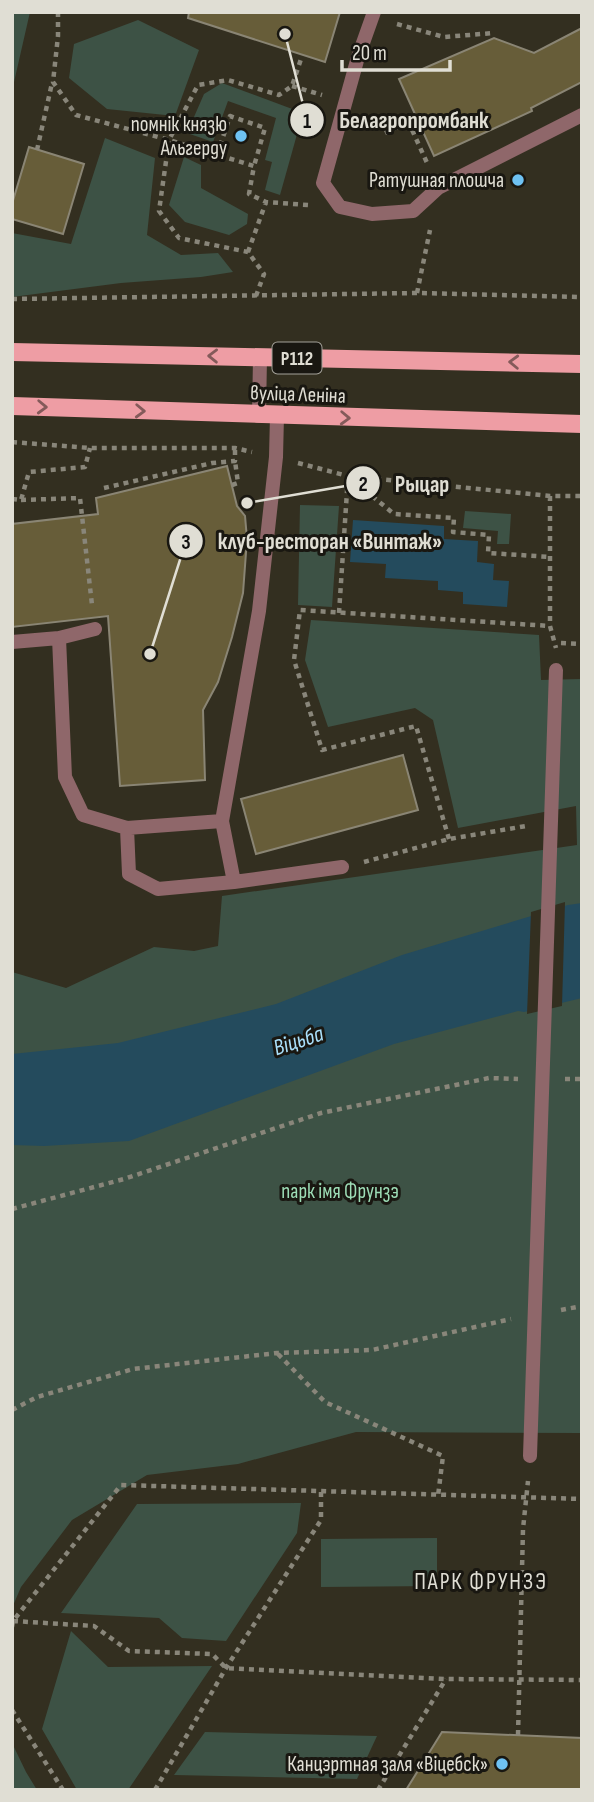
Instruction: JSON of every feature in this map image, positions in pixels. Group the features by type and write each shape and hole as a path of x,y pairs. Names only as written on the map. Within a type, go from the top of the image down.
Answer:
{"main road":[{"name":"вуліца Леніна","path":"12,352 582,364"},
{"name":"вуліца Леніна","path":"12,406 582,424"}],"street":[{"path":"373,15 358,57 323,183 340,207 372,214 413,211 438,188 582,115"},
{"path":"234,882 222,821 260,611 276,457 260,357"},
{"path":"12,642 59,638 94,629"},
{"path":"59,638 65,777 83,816 127,828 222,821"},
{"path":"530,1456 556,670"},
{"path":"127,828 129,874 158,889 342,867"}],"path":[{"path":"37,150 52,82 58,12"},
{"path":"373,15 444,37 494,33"},
{"path":"256,296 264,274 248,252 179,238 159,211 169,139 198,85 228,80 279,95 292,86 302,56"},
{"path":"52,82 76,115 169,139 254,166"},
{"path":"292,86 323,96"},
{"path":"217,155 230,116 265,128 249,194 266,202 340,207"},
{"path":"385,133 416,118"},
{"path":"408,121 438,188 417,293"},
{"path":"248,252 266,202"},
{"path":"12,299 417,293 582,297"},
{"path":"21,500 29,472 85,467 90,448"},
{"path":"232,485 238,483 235,448"},
{"path":"104,488 212,463 235,461"},
{"path":"340,613 348,476 394,514 454,518 453,532 489,535 488,553 551,557"},
{"path":"550,496 550,626 556,643 556,670"},
{"path":"12,499 80,498 94,629"},
{"path":"449,839 416,726 322,750 294,660 300,610 550,626"},
{"path":"556,643 582,644"},
{"path":"342,867 449,839 527,826"},
{"path":"12,1209 124,1179 321,1113 489,1079 528,1079"},
{"path":"555,1079 582,1079"},
{"path":"557,1311 582,1306"},
{"path":"12,1410 37,1397 133,1369 277,1353 372,1349 519,1317"},
{"path":"277,1353 325,1402 443,1456 438,1496"},
{"path":"517,1735 523,1529 530,1456"},
{"path":"13,1623 121,1485 582,1499"},
{"path":"155,1790 226,1668 321,1520 321,1492"},
{"path":"13,1623 94,1626 129,1651 212,1654 226,1668 446,1679 582,1680"},
{"path":"378,1790 446,1679"},
{"path":"12,1710 63,1790"}],"green space":[{"path":"12,12 30,12 12,91"},
{"path":"138,20 199,50 175,116 107,109 69,78 74,44"},
{"path":"222,83 303,113 280,195 265,190 272,162 265,160 276,118 228,101 213,142 187,133 204,94"},
{"path":"105,138 155,158 147,235 181,255 218,253 233,272 12,297 12,233 71,244"},
{"path":"184,157 201,165 201,188 248,214 247,224 229,235 185,222 169,205"},
{"path":"300,505 339,506 332,607 298,605"},
{"path":"465,511 511,514 509,544 497,544 498,531 463,528"},
{"name":"парк імя Фрунзэ","path":"311,620 539,635 541,680 582,679 582,1433 356,1432 238,1464 147,1475 72,1520 21,1587 12,1608 12,972 66,988 154,947 194,951 218,946 222,896 577,845 576,806 458,828 433,720 415,708 328,727 305,660"},
{"path":"301,1503 297,1533 226,1641 182,1638 159,1618 61,1613 137,1504"},
{"path":"437,1538 437,1586 321,1587 321,1539"},
{"path":"71,1631 108,1667 212,1666 128,1790 77,1790 42,1729"},
{"path":"205,1732 377,1736 357,1779 174,1775"},
{"path":"12,1743 26,1772 37,1790 12,1790"}],"water":[{"path":"353,520 444,526 444,539 478,541 477,562 494,564 493,580 509,581 507,607 463,604 463,592 438,590 438,581 385,578 386,564 350,562"},
{"name":"Віцьба","path":"582,903 582,998 524,1012 518,1011 394,1044 129,1141 12,1145 12,1054 118,1043 276,1004 402,955"}],"pier":[{"path":"565,902 562,1006 527,1014 531,912"}],"building":[{"path":"189,12 340,12 325,62 188,18"},
{"path":"582,28 582,82 531,108 532,111 434,156 399,79 494,38 534,53"},
{"path":"29,147 84,164 63,234 12,219 12,204"},
{"path":"227,466 237,506 245,516 247,539 243,593 232,637 218,682 203,710 205,780 120,786 108,616 12,627 12,524 98,514 96,498"},
{"path":"403,755 418,810 256,854 241,799"},
{"name":"Канцэртная заля «Віцебск»","path":"442,1732 582,1738 582,1790 406,1790"}],"place":[{"name":"Белагропромбанк","path":"285,34"},
{"name":"помнік князю Альгерду","path":"241,136"},
{"name":"Ратушная плошча","path":"518,180"},
{"name":"Рыцар","path":"247,503"},
{"name":"клуб-ресторан «Винтаж»","path":"150,654"},
{"name":"Канцэртная заля «Віцебск»","path":"502,1764"}],"district":[{"name":"ПАРК ФРУНЗЭ","path":"481,1581"}]}
